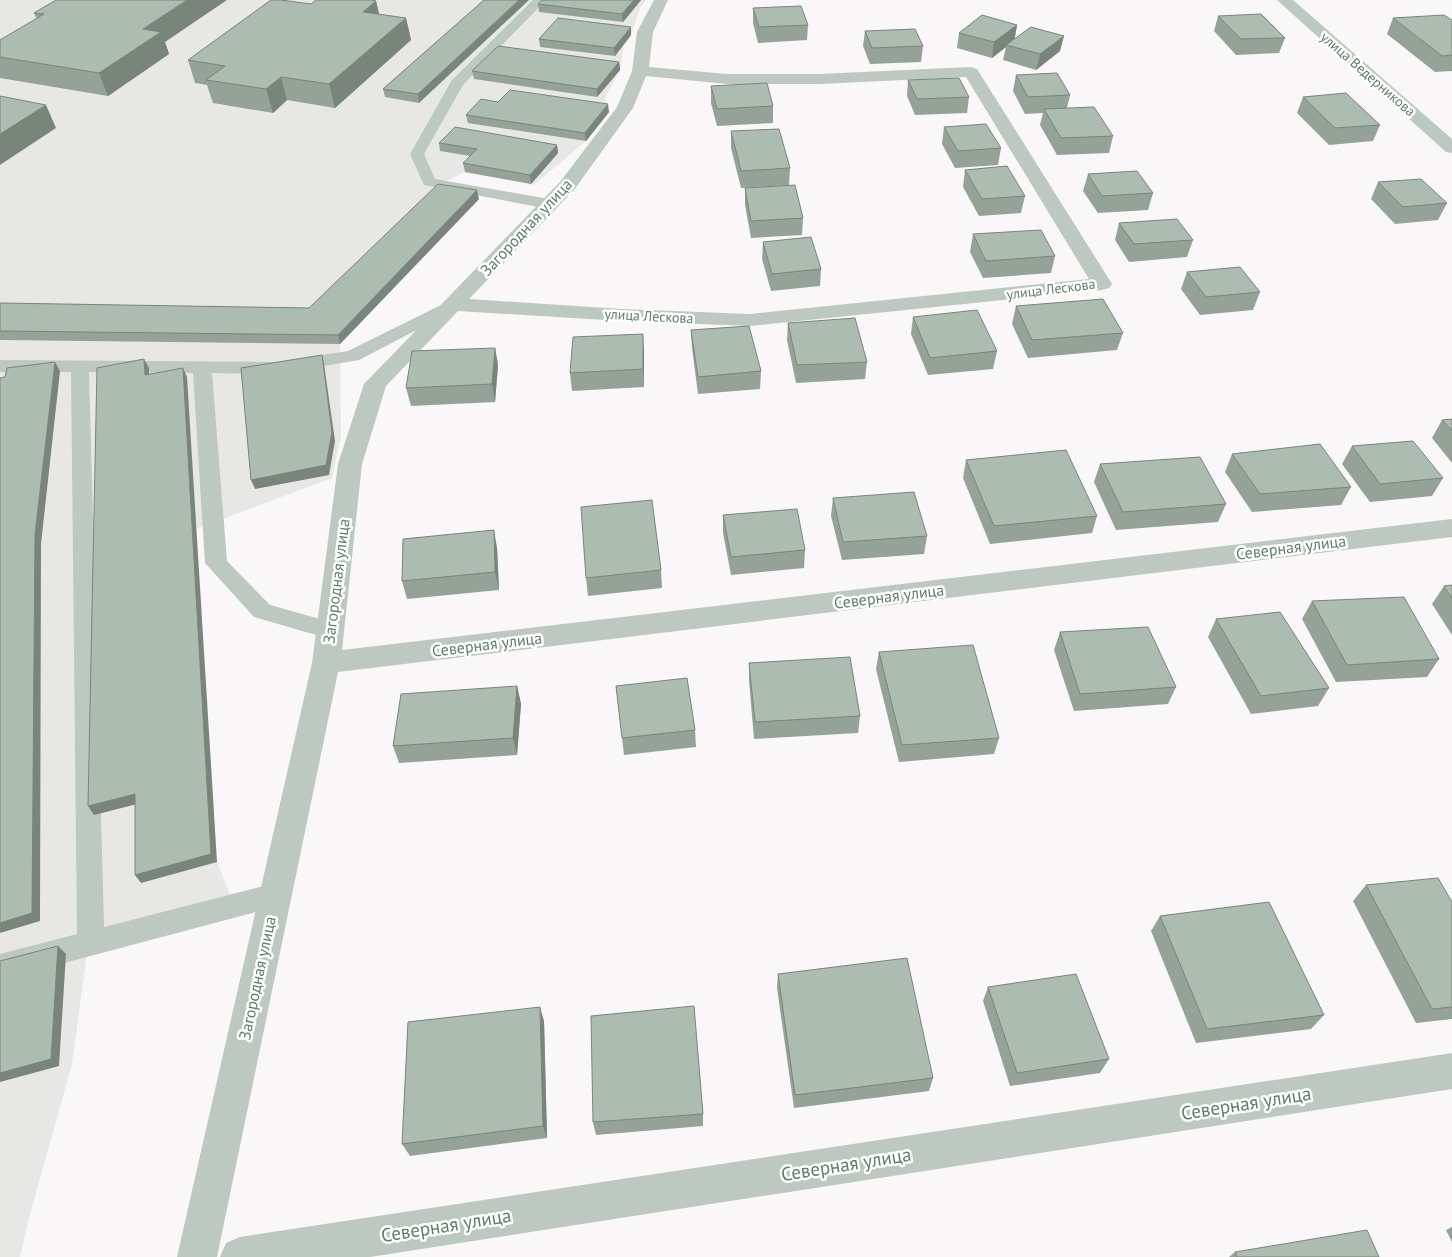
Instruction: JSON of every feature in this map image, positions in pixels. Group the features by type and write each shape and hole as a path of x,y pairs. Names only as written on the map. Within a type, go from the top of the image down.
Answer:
{"street":[{"name":"Загородная улица","path":"198,1257 326,663 350,464 375,384 567,186 625,108 640,71 645,32 660,0"},
{"name":"улица Ведерникова","path":"1284,0 1452,148"},
{"name":"улица Лескова","path":"453,304 622,315 750,320 1102,284 971,72 800,79 727,79 640,71"},
{"name":"Северная улица","path":"326,663 1452,528"},
{"name":"Северная улица","path":"240,1257 1452,1071"}],"lane":[{"path":"540,0 457,82 417,154 429,182 549,204"},
{"path":"0,366 275,368 354,356 453,304"},
{"path":"80,367 91,943"},
{"path":"202,367 216,563 262,611 330,630"},
{"path":"0,967 275,895"}],"shaded area":[{"path":"0,0 646,0 641,6 631,35 624,45 620,70 605,98 609,113 586,141 534,185 465,172 430,189 479,199 340,344 341,436 332,478 196,529 217,862 233,902 88,946 72,1064 20,1257 0,1257"}],"building":[{"path":"56,0 187,0 143,29 161,32 99,73 0,57 0,40 44,14 34,13"},
{"path":"271,0 311,4 316,0 371,0 376,1 363,12 406,18 329,84 281,77 266,89 206,80 225,66 188,60"},
{"path":"484,0 519,0 418,94 383,89"},
{"path":"542,0 634,0 622,14 538,4"},
{"path":"801,6 808,25 759,27 753,8"},
{"path":"1261,14 1285,38 1241,39 1218,16"},
{"path":"982,15 1017,25 994,42 959,33"},
{"path":"1444,15 1452,20 1452,55 1442,56 1393,18"},
{"path":"558,18 631,27 614,48 539,39"},
{"path":"1031,27 1064,36 1040,54 1006,45"},
{"path":"915,29 923,46 872,48 865,31"},
{"path":"498,46 619,62 597,89 472,71"},
{"path":"1057,73 1070,95 1028,97 1016,75"},
{"path":"959,78 969,97 917,99 908,80"},
{"path":"767,83 773,106 717,109 711,86"},
{"path":"510,90 608,104 585,133 466,115 481,99 498,102"},
{"path":"1346,93 1380,125 1335,128 1303,97"},
{"path":"0,96 46,105 0,134"},
{"path":"1094,107 1113,136 1061,138 1044,109"},
{"path":"986,124 1001,148 958,151 944,127"},
{"path":"455,127 557,145 530,175 463,163 477,149 439,143"},
{"path":"779,129 790,168 741,171 731,131"},
{"path":"1007,166 1025,196 982,199 965,170"},
{"path":"1137,171 1153,193 1102,196 1088,174"},
{"path":"1421,179 1447,203 1403,207 1378,182"},
{"path":"438,184 477,190 338,335 0,331 0,303 309,308"},
{"path":"795,185 803,218 751,221 745,188"},
{"path":"1177,219 1193,240 1134,244 1119,223"},
{"path":"1041,230 1055,256 986,261 973,234"},
{"path":"811,237 821,269 772,274 763,242"},
{"path":"1240,267 1260,292 1206,297 1187,272"},
{"path":"1103,299 1123,333 1032,340 1016,306"},
{"path":"977,310 997,351 930,358 913,317"},
{"path":"855,318 867,362 797,365 788,323"},
{"path":"749,326 761,371 698,377 691,330"},
{"path":"643,334 643,369 570,373 573,337"},
{"path":"495,348 492,384 406,388 412,351"},
{"path":"322,355 332,432 326,465 251,480 241,368"},
{"path":"144,359 145,375 183,368 211,854 135,875 135,794 88,806 97,368"},
{"path":"55,362 35,534 32,913 0,923 0,378 5,377 7,368"},
{"path":"1452,419 1452,431 1442,420"},
{"path":"1413,441 1443,478 1380,484 1352,446"},
{"path":"1320,444 1351,487 1260,494 1232,454"},
{"path":"1066,450 1097,516 994,526 966,460"},
{"path":"1200,457 1226,504 1123,512 1100,464"},
{"path":"914,492 927,536 843,542 833,498"},
{"path":"652,500 661,570 586,578 581,507"},
{"path":"797,509 805,550 731,557 723,515"},
{"path":"494,530 495,572 402,581 403,539"},
{"path":"1452,585 1452,599 1444,586"},
{"path":"1404,597 1439,659 1347,665 1312,601"},
{"path":"1280,612 1329,688 1261,696 1216,619"},
{"path":"1148,627 1176,687 1080,694 1060,632"},
{"path":"973,645 999,738 902,745 879,652"},
{"path":"850,657 860,716 755,722 749,663"},
{"path":"687,678 695,730 622,738 616,686"},
{"path":"517,686 513,738 393,746 401,694"},
{"path":"1438,878 1452,902 1452,1007 1432,1009 1366,885"},
{"path":"1269,902 1324,1015 1207,1029 1160,916"},
{"path":"58,946 51,1059 0,1073 0,961"},
{"path":"907,958 933,1078 795,1095 778,974"},
{"path":"1076,974 1109,1059 1017,1073 988,987"},
{"path":"694,1006 703,1114 593,1122 591,1016"},
{"path":"540,1007 543,1126 402,1144 408,1022"},
{"path":"1367,1230 1379,1257 1237,1257 1235,1252"}]}
